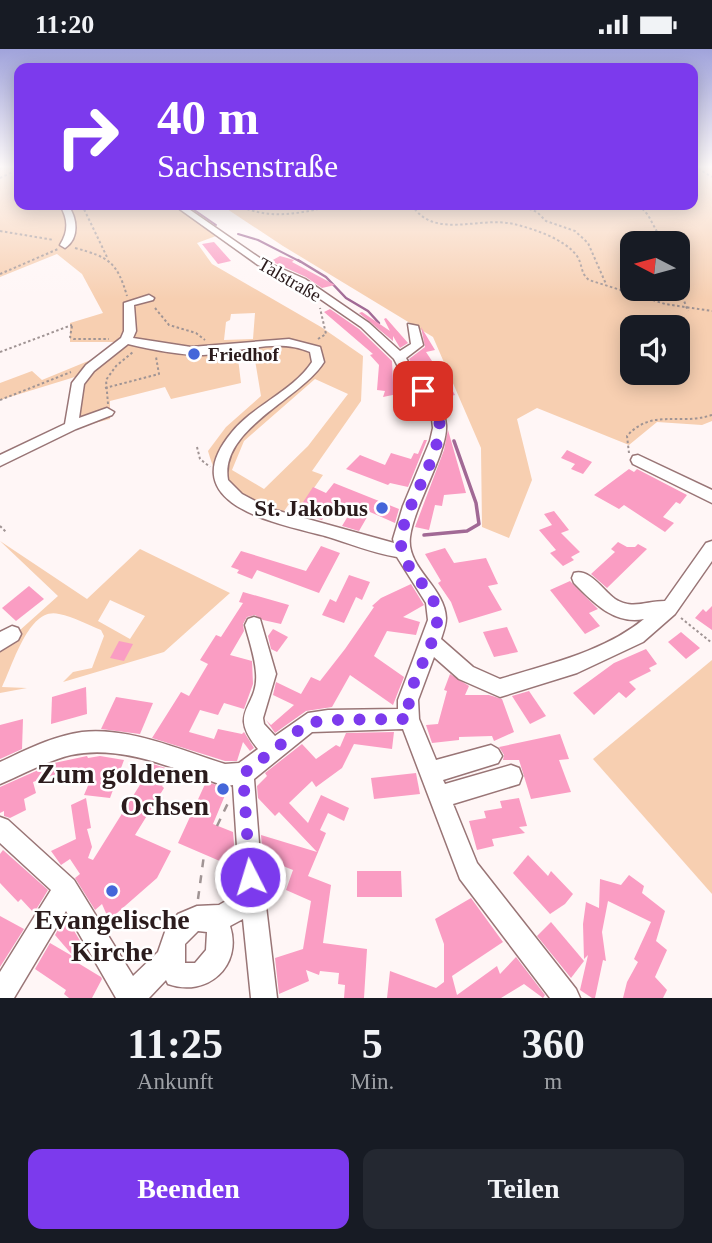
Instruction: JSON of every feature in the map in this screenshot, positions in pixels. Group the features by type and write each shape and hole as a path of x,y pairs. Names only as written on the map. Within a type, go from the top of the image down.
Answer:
{"street":[{"path":"65,245 72,232 71,219 67,210"},
{"name":"Talstraße","path":"186,210 261,263 301,281 365,325 399,357 408,375 436,408 440,428 438,442 411,506 401,539 402,551"},
{"path":"129,341 129,303 149,298"},
{"path":"399,357 416,345 412,326"},
{"path":"71,426 75,390 90,368 129,341 191,351 279,343 313,347 318,355 318,362 313,370 236,435 226,451 219,474 225,488 240,500 278,517 383,549 402,551 437,609 431,642 408,700 409,719 428,773 468,871 568,998"},
{"path":"0,461 107,406"},
{"path":"638,460 712,498"},
{"path":"431,642 466,673 491,685 507,687 576,664 628,641 669,609 712,548"},
{"path":"580,578 600,596 625,611 633,613 656,606 669,609"},
{"path":"254,625 266,674 253,718 255,729 273,750"},
{"path":"0,773 51,750 91,741 119,744 225,775 243,774 308,723 328,720 409,719"},
{"path":"428,773 491,756"},
{"path":"243,774 264,998"},
{"path":"438,797 511,776"},
{"path":"0,828 65,888 131,997 169,959 174,940 188,923 205,919 253,899"},
{"path":"0,997 65,888"},
{"path":"169,959 177,975 198,977 207,972 219,951 220,936 218,926 205,919"}],"path":[{"path":"85,210 109,259 119,268 129,303"},
{"path":"247,210 280,215 306,210"},
{"path":"417,210 428,222 441,225 490,221 536,232 574,254 581,263 582,274 589,279 688,311 712,311"},
{"path":"533,210 546,221 575,230 588,243 606,285"},
{"path":"644,210 657,231"},
{"path":"0,231 59,241 109,259"},
{"path":"0,274 65,245"},
{"path":"149,298 169,325 200,334 205,341"},
{"path":"684,301 688,311"},
{"path":"313,347 315,340 326,334 320,307"},
{"path":"0,352 72,325 70,337 74,339 129,341 133,353 116,366 106,380 107,406"},
{"path":"105,388 159,374 156,354"},
{"path":"0,400 64,375 90,368"},
{"path":"638,460 628,451 628,436 637,424 650,417 688,422 712,415"},
{"path":"197,447 200,459 219,474"},
{"path":"0,526 7,533"},
{"path":"669,609 712,643"},
{"path":"204,855 205,919"}],"shaded area":[{"path":"0,210 183,210 216,236 197,243 212,264 321,327 363,356 361,401 312,471 323,475 300,508 289,504 276,523 250,510 225,488 218,478 208,451 226,427 261,396 253,348 237,350 241,383 171,399 165,387 110,401 110,419 76,428 78,391 91,372 0,400 0,383 32,371 42,380 93,359 116,342 70,342 70,323 103,313 82,274 57,254 0,277","holes":["255,313 253,339 224,340 226,322 230,320 231,314","315,379 348,394 308,446 264,489 232,470 244,441"]},
{"path":"229,210 712,210 712,421 702,425 657,422 629,445 537,408 517,419 532,480 509,538 482,527 481,448 433,337"},
{"path":"0,541 87,599 140,549 230,593 164,652 63,682 73,672 92,668 104,636 101,630 75,619 48,614 39,619 23,639 2,687 27,688 0,693 0,648 58,596","holes":["110,600 145,616 130,639 98,621"]},
{"path":"712,660 712,894 593,759"}],"building":[{"path":"214,242 231,261 218,264 202,244"},
{"path":"280,256 294,260 292,262 335,285 322,288 306,277 271,261"},
{"path":"330,309 359,329 392,361 393,382 406,384 412,391 383,397 385,391 377,390 379,365 370,355 373,354 324,312"},
{"path":"362,312 390,331 384,319 386,318 408,343 400,348 393,336 393,341 359,313"},
{"path":"421,327 435,350 426,352 436,367 435,372 442,371 455,395 442,398 435,379 435,386 430,387 422,376 422,363 411,362 409,359 425,347"},
{"path":"448,430 466,493 444,495 442,506 435,505 429,530 415,527 444,450"},
{"path":"424,440 427,440 408,487 390,483 388,485 346,469 360,455 385,465 391,453 411,459 414,453 418,454"},
{"path":"567,450 592,462 583,474 571,469 575,464 561,458"},
{"path":"629,469 634,472 637,469 687,495 680,504 676,502 663,517 674,523 665,532 624,505 619,509 594,495"},
{"path":"334,483 399,509 395,523 370,512 359,531 342,526 348,516 330,508 322,520 296,513 313,487 326,493"},
{"path":"554,511 569,530 561,533 580,552 571,557 574,560 563,566 550,553 556,550 539,530 552,525 544,514"},
{"path":"618,542 627,547 635,547 638,544 647,549 607,588 591,574 615,552 611,549"},
{"path":"321,546 340,553 319,593 257,570 252,579 237,573 239,570 231,567 241,551 306,571"},
{"path":"445,548 454,563 486,558 498,584 488,586 502,610 459,623 451,602 438,583 441,581 425,554"},
{"path":"349,575 370,582 362,600 356,597 344,623 322,615 330,599 336,602"},
{"path":"570,581 598,609 589,613 600,626 585,634 550,590"},
{"path":"411,584 424,605 403,617 420,622 416,635 387,631 374,656 404,677 393,705 350,675 332,707 306,711 275,733 266,720 271,725 294,705 273,695 276,682 301,694 311,677 320,681 345,649 374,607 372,606 381,598"},
{"path":"29,586 44,599 16,621 2,608"},
{"path":"243,592 289,605 281,624 263,620 255,615 247,617 243,624 244,631 230,655 252,661 253,684 244,709 224,703 218,715 200,710 189,732 214,739 218,729 242,734 244,732 254,748 250,751 243,742 237,761 225,761 152,738 181,692 189,696 208,664 200,660 216,635 221,637 243,603 239,602"},
{"path":"712,606 712,630 695,618 703,609 706,612"},
{"path":"507,627 518,652 494,657 483,632"},
{"path":"273,629 288,637 277,652 271,649 268,636"},
{"path":"681,632 700,648 686,659 668,642"},
{"path":"119,641 133,644 124,661 110,658"},
{"path":"646,649 657,664 649,668 651,671 629,682 636,689 626,698 619,692 594,715 573,693 614,663"},
{"path":"450,674 469,686 465,695 489,695 502,699 514,732 494,741 492,736 459,737 459,740 432,743 426,725 438,724 447,691 444,690"},
{"path":"86,687 87,714 51,724 52,697"},
{"path":"529,691 546,716 530,724 512,696"},
{"path":"116,697 153,703 140,734 101,729"},
{"path":"23,719 22,749 0,759 0,725"},
{"path":"394,732 392,749 354,744 342,768 316,787 312,781 289,803 308,823 321,795 349,808 344,821 328,813 320,830 326,833 308,876 331,885 323,943 367,949 364,998 344,998 345,985 338,984 339,973 320,971 319,975 306,970 309,981 279,994 275,958 303,949 311,901 286,890 293,870 263,858 261,835 317,852 279,812 275,816 258,798 257,786 267,776 265,773 302,744 316,759 336,745 340,747 346,733"},
{"path":"560,734 569,759 559,760 571,792 531,799 519,760 503,760 504,755 499,747"},
{"path":"87,756 124,760 110,798 84,795 90,781 78,779 74,768 33,782 36,793 24,799 26,810 10,818 4,816 4,811 0,813 0,787 54,763"},
{"path":"153,764 172,770 135,835 171,851 157,878 109,920 102,904 95,910 75,878 80,874 70,859 61,865 51,851 76,839 71,805 86,798 91,828 87,829 92,847 88,858 93,860"},
{"path":"416,773 420,794 374,799 371,778"},
{"path":"206,782 228,788 213,824 233,832 236,868 178,843"},
{"path":"519,798 527,826 519,827 525,833 492,839 494,846 477,850 469,821 486,818 484,811 502,808 500,801"},
{"path":"3,850 48,890 34,913 21,899 18,902 0,883 0,854"},
{"path":"528,855 548,876 551,871 573,894 565,904 550,914 513,873"},
{"path":"357,871 401,871 402,897 357,897"},
{"path":"629,875 644,886 642,893 665,911 656,941 667,950 655,977 667,990 663,998 623,998 627,982 638,962 634,959 651,922 608,901 602,932 606,961 603,960 595,998 592,998 580,990 588,955 584,959 583,924 586,902 599,908 600,879 621,885"},
{"path":"471,898 503,942 452,976 457,995 497,966 500,974 516,957 545,995 543,998 524,984 501,998 387,998 390,971 436,988 444,982 444,944 435,919"},
{"path":"0,916 24,929 0,967"},
{"path":"62,922 73,929 82,944 74,957 55,935"},
{"path":"551,922 584,961 571,978 537,936"},
{"path":"50,943 101,977 92,998 69,998 64,994 66,990 35,969"}],"waterway":[{"path":"195,210 216,225"},
{"path":"238,234 258,240 301,262"},
{"path":"298,260 326,277 346,298 368,311 379,323"},
{"path":"424,535 467,531 479,524 476,503 454,441"}],"place":[{"name":"Friedhof","path":"194,354"},
{"name":"St. Jakobus","path":"382,508"},
{"name":"Zum goldenen Ochsen","path":"223,789"},
{"name":"Evangelische Kirche","path":"112,891"}],"route":[{"path":"250,877 243,774 308,723 328,720 409,719 407,708 412,685 431,642 437,620 434,601 406,561 401,539 411,506 438,442 440,428 436,408 423,391"}]}
